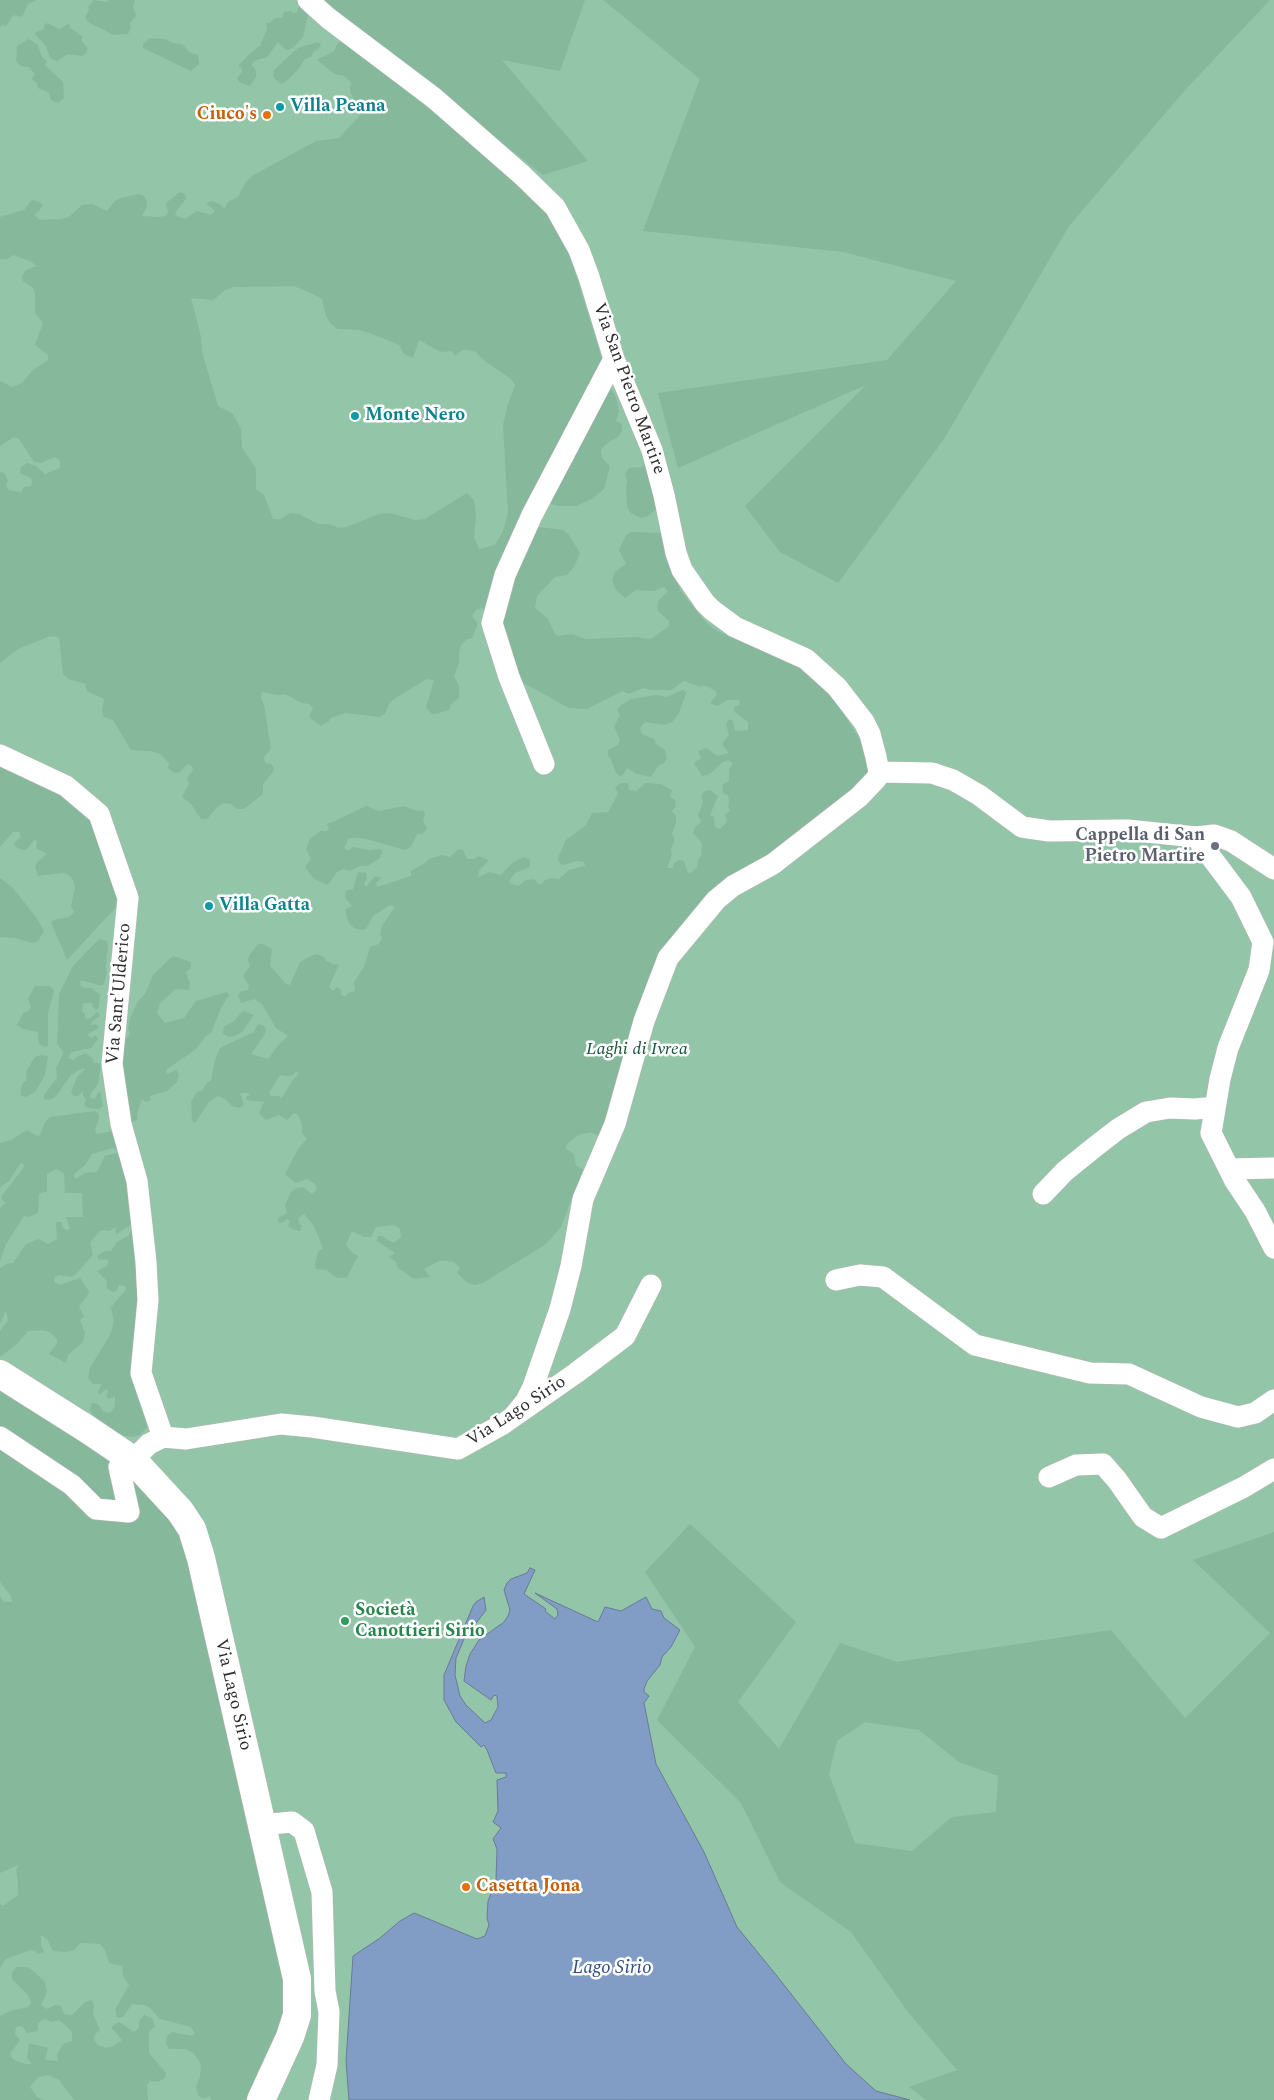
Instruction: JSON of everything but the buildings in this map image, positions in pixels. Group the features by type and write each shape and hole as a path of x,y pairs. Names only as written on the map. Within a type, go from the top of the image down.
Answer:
{"main road":[{"name":"Via Lago Sirio","path":"0,1374 87,1428 133,1460 180,1511 192,1529 201,1558 296,1979 297,2015 290,2037 261,2100"}],"street":[{"name":"Via San Pietro Martire","path":"308,0 328,18 434,98 483,139 555,207 586,268 614,359 652,450 676,553 682,570 712,610 735,627 806,659 837,687 864,722 870,734 879,772"},
{"path":"544,764 509,677 492,623 505,576 532,515 614,359"},
{"name":"Via Sant'Ulderico","path":"0,755 66,786 99,814 128,898 112,1064 121,1124 137,1181 146,1262 148,1300 141,1373 163,1437"},
{"path":"513,1417 526,1401 560,1309 571,1266 583,1199 615,1124 644,1021 668,958 716,900 733,886 774,864 796,848 858,797 877,778 879,772 932,773 953,780 979,795 1022,827 1049,831 1127,830 1196,837 1205,834 1225,838 1274,869"},
{"path":"1196,837 1241,897 1263,942 1259,970 1228,1048 1211,1133 1229,1169 1255,1211 1274,1248"},
{"path":"1043,1194 1065,1171 1096,1146 1118,1129 1146,1112 1170,1108 1195,1109 1215,1107"},
{"path":"1229,1169 1274,1168"},
{"path":"836,1280 860,1275 883,1277 974,1345 1090,1373 1129,1374 1201,1407 1238,1417 1255,1413 1274,1400"},
{"name":"Via Lago Sirio","path":"163,1437 186,1439 282,1424 312,1426 454,1450 465,1446 513,1417 625,1336 651,1285"},
{"path":"0,1437 72,1485 96,1509 129,1512 119,1467 133,1460 149,1444 163,1437"},
{"path":"1049,1477 1076,1465 1103,1464 1117,1480 1143,1517 1161,1528 1244,1487 1274,1469"},
{"path":"271,1824 292,1822 304,1831 322,1892 325,1991 329,2012 327,2065 319,2100"}],"green space":[{"name":"Laghi di Ivrea","path":"0,0 1274,0 1274,2100 0,2100"},
{"path":"0,0 37,0 28,4 22,17 15,15 7,25 3,24 0,27"},
{"path":"94,0 107,2 109,0 135,0 133,7 136,16 130,23 131,28 128,34 114,35 88,22 85,17 89,10 88,7"},
{"path":"325,0 585,0 560,71 502,60 588,161 543,175 335,13"},
{"path":"603,0 1270,0 1186,89 1069,226 944,439 838,583 780,552 745,506 866,385 678,468 658,393 887,360 956,281 843,252 643,231 700,79"},
{"path":"299,5 308,15 303,37 293,48 286,50 278,42 267,57 254,61 251,66 254,67 256,77 252,83 249,86 239,82 237,78 242,72 242,68 238,66 250,53 260,46 267,29 266,23 270,23 275,18 282,18 284,12 291,11 294,14 297,12"},
{"path":"47,23 60,29 68,24 70,28 83,36 81,40 88,48 86,53 82,56 68,54 57,61 50,58 46,46 35,34 44,29 44,25"},
{"path":"150,38 165,39 173,43 182,44 190,53 198,55 199,64 191,71 143,48 143,44"},
{"path":"29,39 38,45 42,57 47,61 45,65 63,82 64,98 58,103 51,100 49,93 38,88 37,83 32,79 35,74 29,67 21,66 16,61 17,46"},
{"path":"342,41 519,179 547,212 570,256 602,359 488,610 481,608 476,610 472,616 478,624 472,638 466,640 461,645 459,663 454,676 459,686 459,698 451,704 449,710 432,714 426,708 434,680 427,679 394,699 389,704 385,714 379,717 345,713 331,718 321,726 309,717 313,708 309,704 302,703 285,694 277,695 262,692 261,698 264,705 271,749 264,757 265,763 271,764 274,768 263,784 263,794 244,809 237,809 231,804 224,803 217,807 207,819 201,819 191,804 182,797 189,784 187,778 193,770 191,765 187,764 180,772 174,773 168,768 169,763 160,754 151,751 131,750 113,720 104,717 102,710 104,699 87,691 85,684 68,679 63,674 59,637 50,636 18,649 0,663 0,471 5,474 8,480 6,486 9,490 21,492 24,487 31,486 32,482 31,478 20,473 21,467 27,463 36,466 45,474 60,468 60,461 55,457 41,463 34,462 19,439 14,437 0,446 0,381 12,387 22,383 32,371 48,360 48,355 35,345 43,323 35,313 35,293 33,288 23,281 22,277 26,270 36,266 32,262 13,255 7,259 0,259 0,217 24,210 32,200 43,205 34,215 40,220 61,219 69,217 82,205 92,204 107,211 115,201 139,194 144,196 147,202 147,207 142,216 159,217 165,216 168,213 166,203 180,192 185,194 186,199 175,215 185,219 197,211 211,215 215,211 206,203 213,201 224,209 228,202 238,197 246,182 252,176 316,141 339,138 366,109 356,102 350,92 351,82 344,76 334,74 317,60 334,51 337,44","holes":["294,286 322,299 326,316 337,329 359,330 370,333 399,345 404,354 413,358 419,340 441,352 452,351 455,356 462,350 476,352 482,359 511,379 515,385 503,425 508,513 503,531 495,545 479,549 474,537 476,517 474,500 467,493 425,519 415,520 390,513 379,514 347,527 338,528 330,524 318,524 299,514 290,513 281,519 273,519 264,495 256,489 256,468 242,448 241,429 233,414 218,406 202,352 201,337 191,298 213,300 225,290 233,287"]},
{"path":"318,42 321,45 318,50 314,51 311,57 305,59 298,70 285,82 281,84 273,77 274,70 298,48"},
{"path":"611,389 616,397 619,412 616,421 622,424 622,431 618,437 606,444 601,450 602,458 610,466 604,489 592,499 576,506 558,506 545,502 604,390"},
{"path":"646,463 657,509 646,517 641,518 631,513 627,507 627,481 625,474 629,468 641,467"},
{"path":"540,527 563,530 569,535 580,553 574,567 567,575 555,577 537,596 535,608 548,619 555,634 559,636 572,634 585,639 635,637 651,639 669,626 669,621 657,610 658,601 668,591 664,587 654,591 636,590 625,598 616,590 612,580 615,572 626,564 619,550 626,535 631,532 662,533 680,590 703,619 714,629 730,637 790,660 828,689 867,751 868,772 861,787 662,954 601,1137 591,1132 578,1135 565,1148 574,1154 576,1166 583,1169 561,1227 546,1244 483,1283 475,1285 468,1283 457,1273 460,1268 454,1262 447,1261 439,1261 424,1269 430,1277 414,1279 398,1268 396,1262 389,1257 395,1253 377,1241 378,1236 382,1236 394,1243 401,1237 400,1229 394,1225 376,1227 371,1237 364,1237 352,1231 346,1244 351,1252 358,1256 347,1277 337,1278 327,1270 316,1269 315,1264 318,1252 323,1248 314,1226 304,1214 298,1218 299,1224 302,1225 300,1231 288,1226 290,1221 287,1219 282,1223 278,1222 278,1218 287,1213 285,1205 291,1192 303,1187 312,1194 317,1189 314,1183 307,1179 296,1183 285,1174 298,1149 307,1139 302,1133 302,1125 298,1115 294,1113 287,1120 279,1115 266,1120 259,1113 264,1102 247,1100 246,1097 250,1095 248,1093 240,1093 244,1105 240,1108 232,1106 225,1099 218,1096 209,1102 195,1123 192,1120 191,1102 197,1092 203,1090 205,1085 211,1080 215,1060 220,1048 254,1032 258,1024 263,1025 266,1029 265,1034 251,1054 268,1059 288,1036 276,1028 262,1004 254,999 241,1003 238,995 242,991 248,990 249,986 243,976 250,966 249,956 258,944 263,944 272,949 270,966 286,984 290,985 300,962 311,956 317,954 324,957 326,961 339,964 329,987 333,991 337,987 341,990 341,995 345,996 355,991 354,982 364,967 370,947 379,944 382,938 380,934 382,926 395,907 390,905 373,916 366,929 354,928 349,923 346,915 346,909 352,906 345,898 346,891 353,889 358,872 366,873 367,878 364,884 366,887 375,876 381,878 376,883 377,887 411,876 411,871 429,859 441,855 450,857 459,849 463,850 467,859 474,859 478,856 489,860 479,871 478,877 489,872 501,875 512,863 524,857 530,860 530,867 515,873 509,881 511,884 518,886 526,880 534,879 538,884 542,884 545,880 559,879 569,870 585,866 584,862 577,861 563,865 559,862 558,858 566,840 586,825 592,813 608,812 618,794 615,787 621,783 628,783 629,790 636,791 646,783 661,784 672,790 670,797 675,800 676,806 672,811 676,816 676,823 672,834 675,839 667,868 673,868 674,863 679,860 684,861 688,873 697,867 701,856 702,843 693,833 695,827 701,822 698,815 703,802 701,795 705,791 710,790 718,796 710,815 714,817 715,827 720,829 724,825 727,821 725,815 730,811 728,795 724,794 722,789 723,784 729,781 729,770 733,763 728,760 723,762 710,774 702,776 694,763 701,758 698,751 707,748 717,756 729,753 722,744 729,735 726,724 729,719 733,721 735,731 748,730 748,722 734,711 734,707 739,705 740,700 728,700 717,706 710,703 717,695 716,691 704,685 700,687 684,681 671,690 643,688 629,694 623,691 587,709 569,708 516,679 502,642 502,614 529,533","holes":["296,1072 299,1073 282,1098 271,1096 269,1093 280,1075 291,1076"]},
{"path":"683,690 686,693 679,713 672,722 665,725 645,722 640,728 642,734 654,739 656,744 665,750 667,758 664,763 658,766 651,777 637,774 627,768 622,776 618,775 608,756 608,750 618,745 620,740 614,726 620,715 617,710 631,699 656,695 667,697"},
{"path":"0,760 80,805 96,828 119,904 67,960 51,922 69,917 74,912 71,906 75,887 73,880 69,875 63,873 38,876 35,867 37,862 47,854 36,848 37,842 35,839 27,849 19,849 14,845 21,837 19,832 13,832 0,847"},
{"path":"366,806 379,811 404,806 417,811 423,810 425,815 423,821 427,829 422,834 417,834 411,847 405,850 363,838 349,838 344,848 348,851 353,847 369,850 380,849 383,851 379,859 367,866 360,866 350,871 343,869 337,872 328,885 314,879 305,867 311,859 306,849 310,839 320,831 327,831 329,827 326,824"},
{"path":"0,878 13,888 38,920 44,931 38,941 33,943 15,938 0,937"},
{"path":"99,939 107,941 108,946 107,973 104,984 101,986 81,980 80,985 84,988 93,988 93,990 100,994 99,1007 96,1010 92,1003 87,1003 83,1004 82,1012 85,1013 85,1018 89,1019 98,1012 100,1016 91,1022 92,1025 96,1024 99,1028 88,1034 92,1038 96,1035 98,1039 91,1048 75,1051 68,1058 74,1060 76,1057 86,1053 93,1059 94,1063 101,1063 98,1084 91,1093 90,1098 95,1099 100,1091 103,1106 99,1109 88,1108 84,1105 86,1099 83,1096 83,1091 78,1096 74,1096 71,1093 77,1077 85,1069 83,1068 71,1075 56,1096 50,1100 44,1099 44,1095 57,1078 56,1068 63,1054 63,1051 57,1044 59,994 73,966"},
{"path":"173,956 191,962 191,968 186,972 190,984 189,990 176,989 160,1003 157,1013 165,1023 184,1018 196,1001 227,992 229,995 221,1008 211,1033 206,1036 196,1049 166,1070 167,1074 176,1070 179,1074 177,1082 167,1091 150,1096 151,1100 146,1102 142,1099 137,1113 138,1119 130,1123 122,1077 121,1047 130,1034 128,1028 130,1018 138,1001 145,994 153,975"},
{"path":"35,986 50,986 54,991 48,1013 48,1046 44,1047 39,1044 38,1032 23,1029 17,1025 23,1013 29,1011 31,1007 28,999"},
{"path":"243,1011 254,1015 242,1032 228,1037 223,1033 224,1026 233,1022"},
{"path":"41,1055 48,1056 45,1075 35,1092 25,1097 21,1095 21,1088 27,1080 27,1070 35,1057"},
{"path":"95,1111 99,1114 95,1130 97,1134 113,1131 131,1185 143,1291 134,1373 147,1427 140,1435 132,1437 121,1435 102,1428 90,1410 92,1403 98,1404 104,1412 110,1413 115,1406 115,1396 109,1399 106,1397 108,1391 106,1389 99,1395 98,1391 102,1384 93,1384 88,1378 90,1368 110,1335 114,1322 111,1307 126,1290 125,1286 119,1285 116,1291 113,1292 106,1287 107,1281 97,1271 107,1266 109,1261 105,1259 99,1260 97,1256 105,1251 111,1251 117,1242 129,1235 132,1229 130,1225 117,1234 115,1231 116,1227 109,1231 100,1231 90,1242 92,1256 75,1275 71,1277 59,1275 55,1277 54,1282 60,1285 80,1278 89,1291 79,1306 84,1317 80,1320 85,1333 84,1338 82,1343 68,1355 66,1363 49,1354 57,1343 57,1339 50,1332 43,1330 28,1331 18,1343 0,1357 0,1331 8,1321 6,1311 0,1323 0,1268 13,1263 26,1244 39,1239 48,1244 57,1239 56,1222 62,1222 62,1227 66,1230 70,1229 66,1217 83,1217 82,1193 65,1193 64,1173 56,1169 47,1174 47,1191 39,1194 38,1213 29,1217 24,1216 6,1244 0,1261 0,1208 6,1203 1,1197 24,1167 23,1163 20,1164 9,1181 0,1187 0,1143 11,1140 27,1130 37,1136 40,1135 45,1122 50,1117","holes":["113,1148 118,1151 105,1156 97,1172 85,1173 75,1179 74,1174 85,1165 92,1154"]},
{"path":"0,1381 119,1467 177,1514 293,2014 257,2100 211,2100 210,2096 203,2099 198,2095 196,2087 200,2077 201,2065 198,2059 186,2049 169,2049 166,2043 167,2036 172,2032 191,2036 195,2034 191,2027 160,2019 145,2005 132,2004 123,2017 117,2018 115,2010 129,1985 123,1976 122,1966 109,1963 105,1950 100,1944 80,1943 74,1950 66,1952 53,1951 47,1939 41,1935 41,1945 44,1952 38,1954 30,1950 6,1959 0,1968 0,1904 3,1906 18,1895 16,1870 18,1865 0,1873 0,1596 4,1602 12,1602 11,1596 0,1582"},
{"path":"690,1524 796,1622 738,1702 779,1749 840,1643 897,1662 1111,1630 1185,1718 1270,1633 1193,1560 1274,1532 1274,2100 926,2100 909,2087 957,2070 908,2012 851,1932 780,1882 741,1803 657,1720 695,1647 645,1572","holes":["865,1722 919,1730 959,1762 998,1776 996,1812 952,1817 912,1851 855,1843 829,1774 837,1741"]},
{"path":"17,1967 26,1967 31,1969 45,1982 47,1992 41,2005 47,2009 55,2005 61,2006 64,2014 72,2015 85,2002 92,2000 93,2014 100,2030 95,2034 94,2040 98,2045 106,2048 114,2046 122,2040 111,2027 119,2022 134,2032 139,2028 139,2021 144,2015 152,2018 155,2026 149,2032 149,2053 166,2073 165,2078 158,2082 150,2081 147,2085 148,2100 74,2100 59,2080 48,2075 38,2077 30,2087 37,2097 44,2100 0,2100 0,2016 10,2011 28,2007 31,2003 28,1995 12,1979 12,1972","holes":["44,2019 52,2022 59,2020 72,2032 72,2041 63,2044 57,2055 58,2061 45,2060 48,2048 29,2043 27,2058 32,2064 25,2064 14,2060 10,2054 20,2040 15,2034 16,2027 22,2026 27,2033 38,2031 38,2023"]}],"water":[{"name":"Lago Sirio","path":"530,1568 535,1570 524,1594 546,1609 545,1611 555,1619 558,1615 557,1609 535,1593 598,1622 605,1607 621,1611 646,1597 652,1609 661,1611 664,1618 680,1630 671,1647 662,1657 660,1665 647,1681 644,1689 644,1692 649,1696 644,1703 656,1764 704,1852 737,1927 846,2064 876,2091 910,2100 349,2100 346,2061 353,1956 380,1938 400,1921 414,1913 477,1939 485,1936 489,1925 487,1918 488,1901 496,1881 497,1849 493,1839 501,1828 493,1822 498,1811 497,1780 506,1777 506,1773 496,1773 484,1745 481,1747 456,1722 444,1700 444,1675 473,1606 484,1597 486,1610 464,1639 456,1658 455,1675 460,1696 466,1705 485,1723 491,1720 498,1707 497,1696 494,1695 491,1700 464,1681 466,1666 470,1654 479,1640 504,1622 508,1616 510,1610 504,1590 507,1583 511,1579 527,1573"}],"place":[{"name":"Villa Peana","path":"280,107"},
{"name":"Ciuco's","path":"267,115"},
{"name":"Monte Nero","path":"355,416"},
{"name":"Cappella di San Pietro Martire","path":"1215,846"},
{"name":"Villa Gatta","path":"209,906"},
{"name":"Società Canottieri Sirio","path":"345,1621"},
{"name":"Casetta Jona","path":"466,1887"}]}
